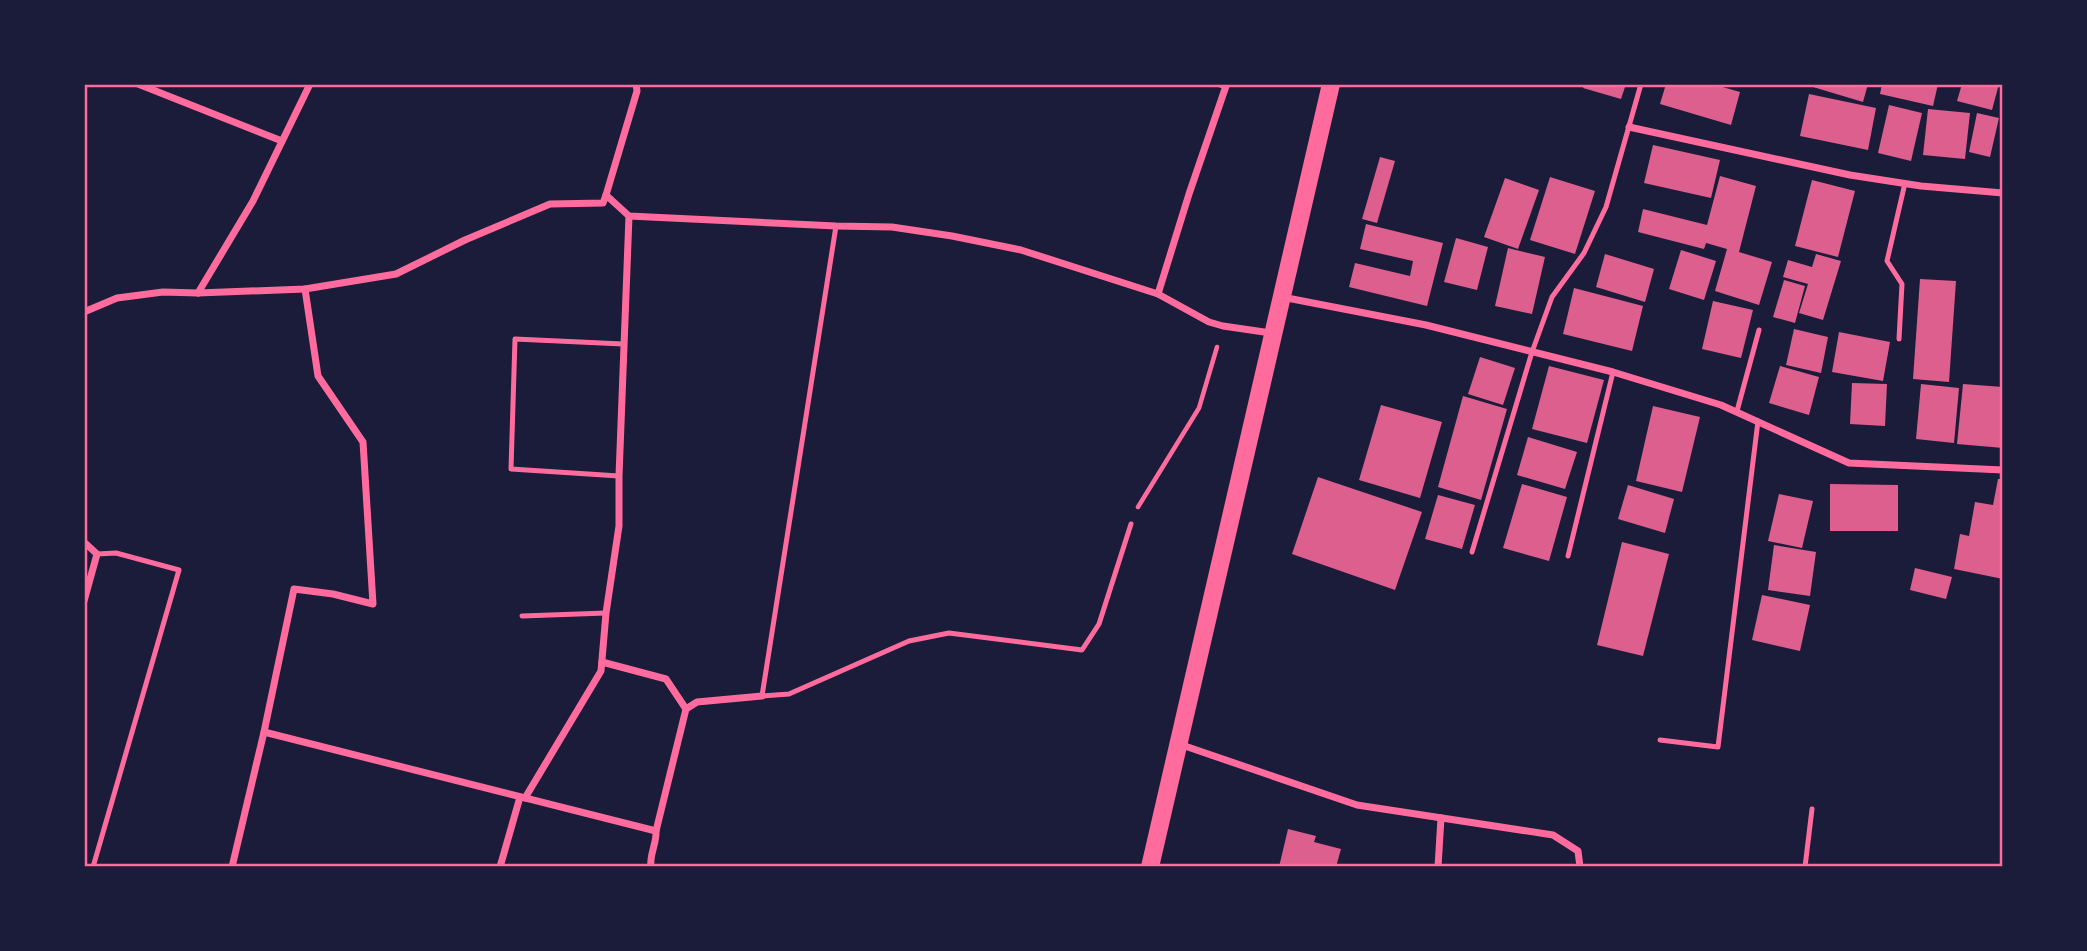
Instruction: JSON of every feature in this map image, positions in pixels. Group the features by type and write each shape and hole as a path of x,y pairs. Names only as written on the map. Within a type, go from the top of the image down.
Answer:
{"main road":[{"path":"1150,867 1331,84"}],"street":[{"path":"138,84 282,141"},
{"path":"198,293 253,201 310,84"},
{"path":"84,312 117,298 163,292 305,289 396,274 550,204 603,203 637,91 636,84"},
{"path":"1158,294 1224,85"},
{"path":"1629,127 1850,175 2003,193"},
{"path":"606,195 629,216 892,227 952,236 1009,248 1158,294 1209,322 1273,333"},
{"path":"500,867 522,797 601,671 606,613 619,526 629,216"},
{"path":"232,867 294,589 333,594 373,604 363,442 318,376 305,289"},
{"path":"1282,297 1426,325 1614,372 1737,411 1849,463 2003,470"},
{"path":"84,542 97,554 84,601"},
{"path":"602,662 666,679 686,709"},
{"path":"650,865 686,709 697,702 762,696"},
{"path":"264,732 656,831"},
{"path":"1179,743 1357,805 1553,835 1578,851 1580,867"},
{"path":"1438,867 1441,818"}],"lane":[{"path":"1472,552 1532,352 1552,297 1584,253 1606,208 1641,84"},
{"path":"1899,339 1902,285 1887,261 1905,183"},
{"path":"836,226 762,696 789,694 909,640 949,633 1082,650 1099,624 1131,524"},
{"path":"1737,411 1759,330"},
{"path":"619,476 511,469 515,339 624,344"},
{"path":"1568,556 1614,372"},
{"path":"1660,740 1718,747 1758,421"},
{"path":"93,867 179,570 116,553 97,554"},
{"path":"522,616 606,613"},
{"path":"1805,867 1812,809"}],"path":[{"path":"1131,524 1130,520 1199,408 1223,326"}],"building":[{"path":"1585,84 1626,84 1621,99 1583,88"},
{"path":"1666,84 1712,84 1740,92 1731,125 1660,104"},
{"path":"1803,84 1868,84 1863,102"},
{"path":"1882,84 1938,84 1933,106 1880,94"},
{"path":"1962,84 1999,84 1992,110 1957,101"},
{"path":"1809,94 1876,108 1868,150 1800,136"},
{"path":"1889,105 1922,113 1911,161 1878,153"},
{"path":"1928,109 1970,113 1965,159 1923,155"},
{"path":"1977,113 1999,118 1990,157 1969,152"},
{"path":"1653,145 1720,160 1711,198 1644,183"},
{"path":"1380,157 1395,161 1377,223 1362,219"},
{"path":"1720,176 1756,186 1739,252 1772,262 1759,305 1715,291 1727,249 1706,243 1704,249 1638,232 1643,209 1707,225"},
{"path":"1550,177 1595,191 1575,254 1530,240"},
{"path":"1505,178 1539,190 1518,249 1484,237"},
{"path":"1812,180 1855,191 1838,257 1795,246"},
{"path":"1366,224 1443,243 1427,306 1349,287 1355,263 1410,276 1413,261 1360,249"},
{"path":"1456,238 1488,247 1477,290 1444,282"},
{"path":"1508,248 1545,257 1532,314 1495,306"},
{"path":"1681,250 1716,261 1704,300 1669,289"},
{"path":"1605,254 1654,269 1645,302 1596,287"},
{"path":"1816,254 1841,261 1823,320 1799,313 1808,284 1783,277 1788,260 1812,267"},
{"path":"1920,279 1956,281 1949,382 1913,379"},
{"path":"1784,280 1805,286 1795,323 1773,317"},
{"path":"1574,288 1643,306 1632,351 1563,334"},
{"path":"1713,301 1753,310 1741,358 1702,349"},
{"path":"1794,329 1828,337 1821,373 1786,365"},
{"path":"1839,332 1890,342 1883,381 1832,372"},
{"path":"1480,357 1515,368 1503,405 1468,394"},
{"path":"1549,366 1604,380 1587,443 1532,429"},
{"path":"1780,366 1819,377 1809,415 1769,403"},
{"path":"1852,383 1887,384 1885,426 1850,424"},
{"path":"1921,384 1959,388 1954,443 1916,439"},
{"path":"1963,384 2003,387 2003,448 1957,444"},
{"path":"1463,396 1507,409 1481,500 1438,487"},
{"path":"1381,405 1442,422 1420,498 1359,480"},
{"path":"1653,406 1700,417 1682,492 1636,481"},
{"path":"1528,437 1577,452 1565,489 1517,475"},
{"path":"1318,477 1422,512 1395,590 1292,554"},
{"path":"1998,479 2003,479 2003,579 1954,569 1960,534 1969,536 1975,502 1993,505"},
{"path":"1522,484 1567,497 1549,561 1503,548"},
{"path":"1830,484 1898,485 1898,531 1830,531"},
{"path":"1628,485 1674,499 1665,533 1618,519"},
{"path":"1779,494 1813,501 1802,548 1768,541"},
{"path":"1438,495 1475,505 1462,549 1425,539"},
{"path":"1622,542 1669,554 1643,656 1597,645"},
{"path":"1774,545 1816,552 1810,596 1768,590"},
{"path":"1915,568 1952,577 1946,599 1910,590"},
{"path":"1762,595 1810,605 1800,651 1752,640"},
{"path":"1288,829 1316,836 1314,842 1341,849 1336,867 1279,867"}]}
